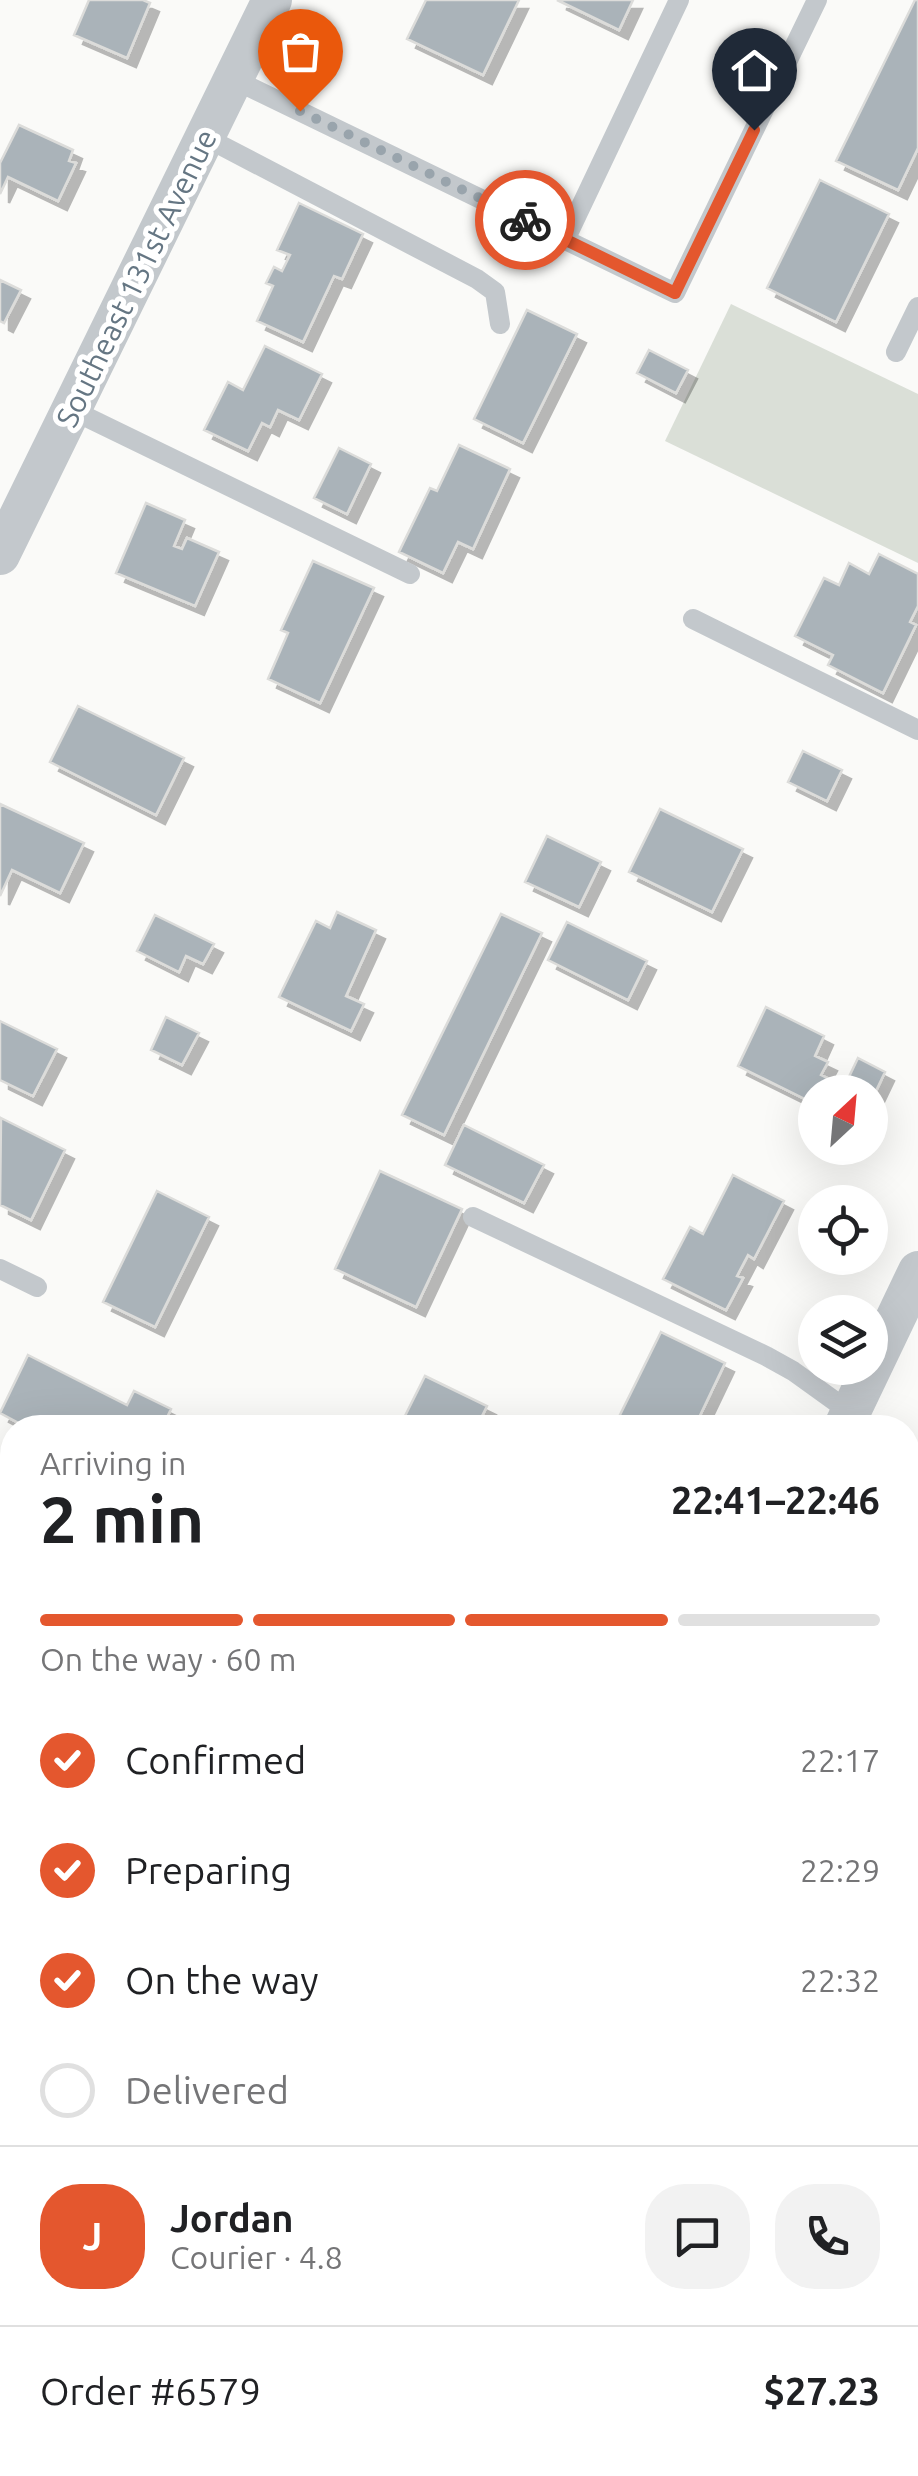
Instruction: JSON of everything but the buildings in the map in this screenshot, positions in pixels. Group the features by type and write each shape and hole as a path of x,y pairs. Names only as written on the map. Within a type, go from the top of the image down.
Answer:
{"street":[{"name":"Southeast 131st Avenue","path":"0,556 272,0"},
{"path":"849,1415 918,1271"}],"lane":[{"path":"565,240 680,0"},
{"path":"234,79 675,293 818,0"},
{"path":"205,137 476,279 495,292 500,324"},
{"path":"896,352 918,307"},
{"path":"72,410 410,574"},
{"path":"692,619 918,730"},
{"path":"473,1217 766,1356 793,1371 841,1415"},
{"path":"0,1269 37,1287"}],"shaded area":[{"path":"731,304 918,394 918,563 665,441"}],"way so far":[{"path":"300,111 525,220"}],"route":[{"path":"525,220 675,293 754,130"}]}
